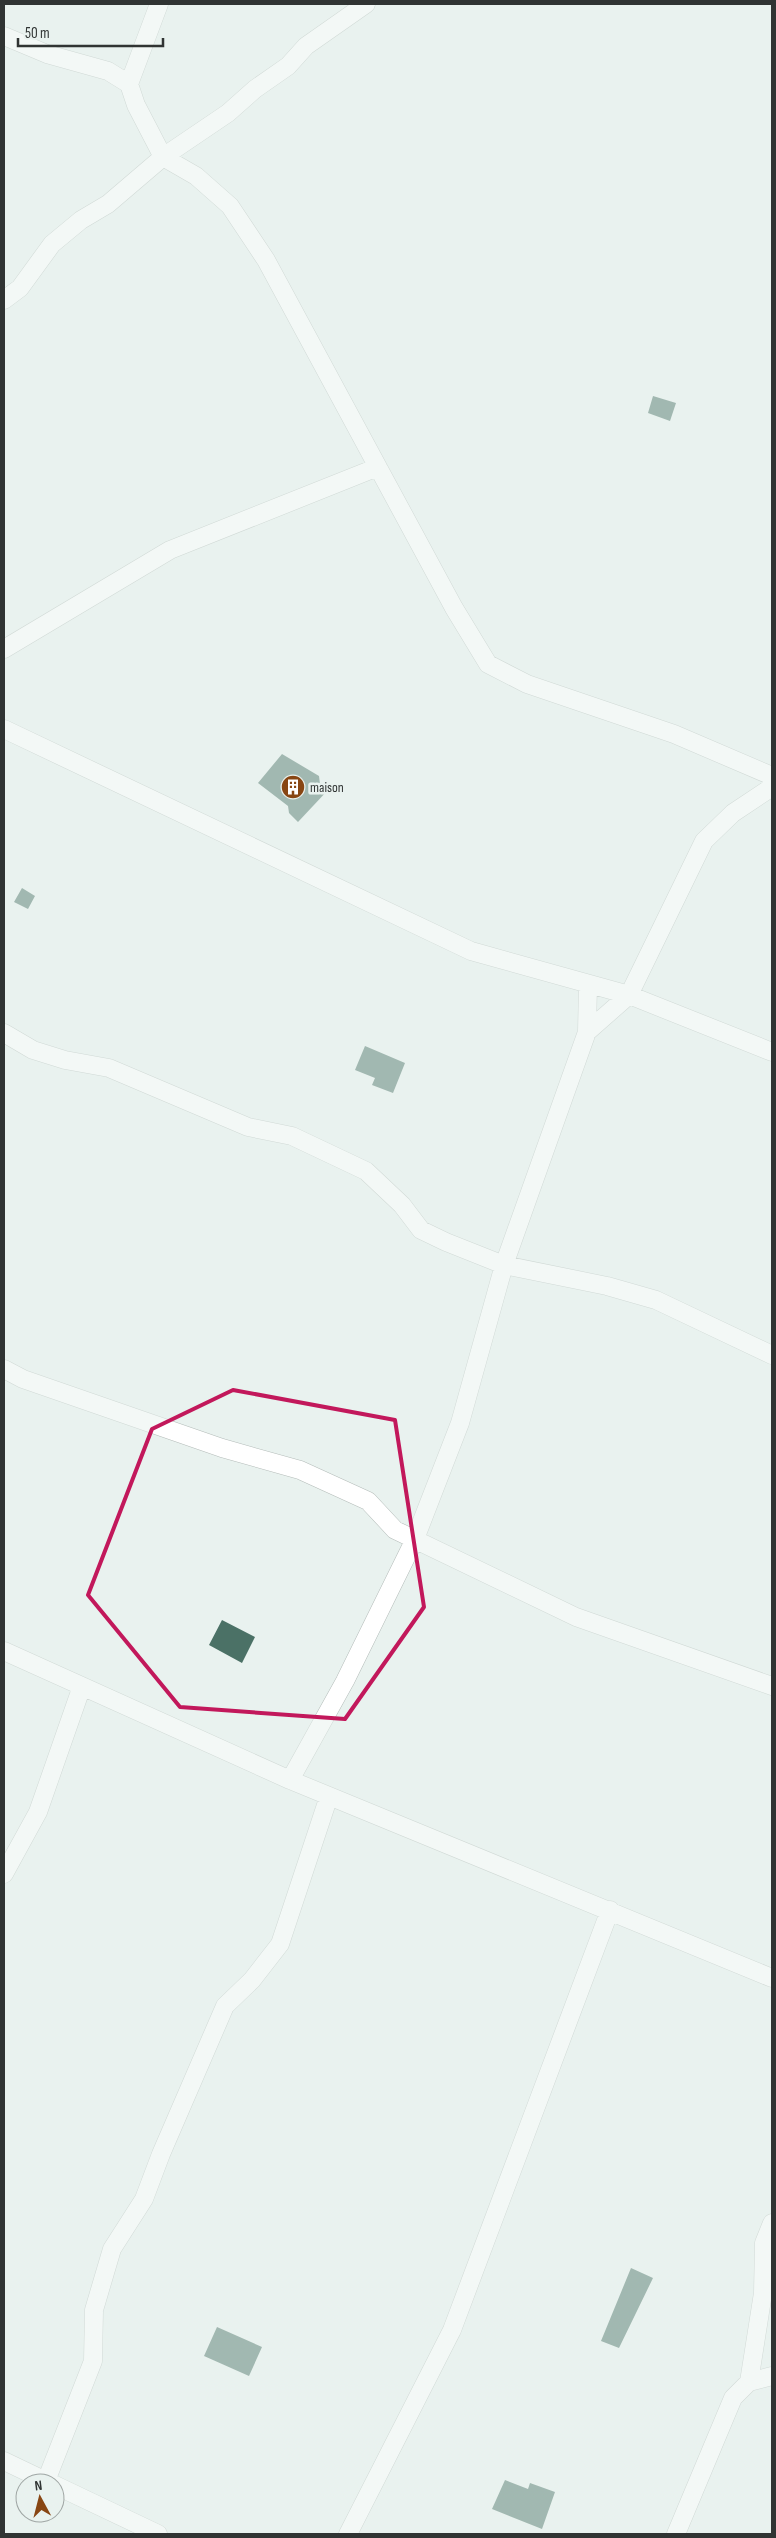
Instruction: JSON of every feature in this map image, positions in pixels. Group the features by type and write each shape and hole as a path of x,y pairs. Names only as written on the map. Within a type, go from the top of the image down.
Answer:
{"street":[{"path":"128,84 159,4"},
{"path":"4,300 20,288 52,244 81,220 108,204 163,157 228,113 255,88 288,66 306,46 366,4"},
{"path":"4,36 47,54 108,71 128,84 136,105 163,157 196,176 230,206 252,236 454,608 488,664 527,684 674,734 772,776"},
{"path":"4,648 170,550 378,467"},
{"path":"4,729 471,951 629,995 772,1052"},
{"path":"587,1032 629,995 704,841 734,813 772,787"},
{"path":"290,1780 346,1681 415,1539 460,1423 504,1265 587,1032 588,984"},
{"path":"4,1033 33,1050 65,1060 109,1068 248,1127 292,1136 366,1171 402,1206 420,1230 504,1265 607,1286 656,1300 772,1355"},
{"path":"4,1369 23,1380 222,1448 300,1470 368,1502 395,1530 576,1617 772,1686"},
{"path":"4,1651 290,1780 772,1978"},
{"path":"4,1874 38,1812 82,1686"},
{"path":"54,2473 93,2361 94,2310 112,2249 144,2199 160,2154 225,2006 252,1980 280,1944 330,1796"},
{"path":"348,2534 452,2330 610,1910"},
{"path":"749,2382 763,2293 764,2244 772,2223"},
{"path":"676,2534 733,2398 749,2382 772,2376"},
{"path":"4,2461 30,2473"},
{"path":"65,2490 158,2534"}],"highlighted area":[{"path":"233,1390 395,1420 424,1607 345,1719 180,1707 88,1595 152,1429"}],"building":[{"path":"653,396 676,403 670,421 648,413"},
{"name":"maison","path":"282,754 319,776 320,784 328,790 298,822 289,813 288,806 258,783"},
{"path":"22,888 35,896 28,909 14,902"},
{"path":"365,1046 405,1063 393,1093 372,1085 375,1078 355,1070"},
{"path":"222,1620 255,1637 242,1663 209,1645"},
{"path":"631,2268 653,2278 619,2348 601,2341"},
{"path":"217,2327 262,2347 249,2376 204,2356"},
{"path":"505,2480 528,2489 530,2483 555,2492 542,2529 492,2509"}],"place":[{"name":"maison","path":"293,787"}]}
